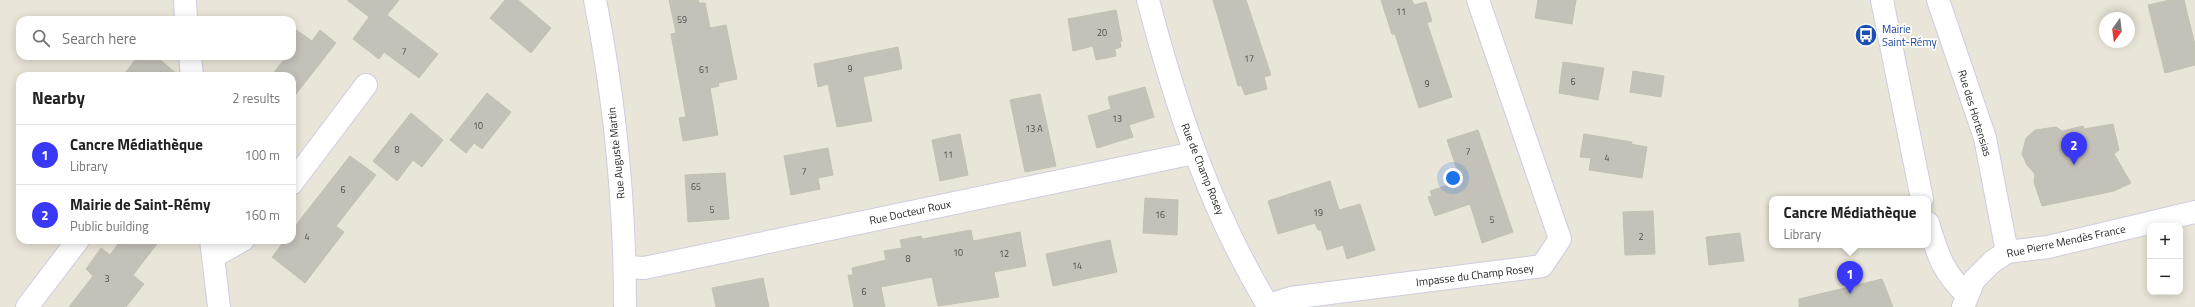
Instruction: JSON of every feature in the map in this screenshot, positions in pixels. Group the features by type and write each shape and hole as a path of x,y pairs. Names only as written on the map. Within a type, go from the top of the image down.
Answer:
{"street":[{"path":"185,0 186,16"},
{"name":"Rue Auguste Martin","path":"595,0 603,43 614,127 625,267 626,307"},
{"name":"Rue de Champ Rosey","path":"1148,0 1162,54 1194,153 1231,238 1268,306"},
{"name":"Impasse du Champ Rosey","path":"1268,306 1291,298 1542,266 1560,239 1478,0"},
{"path":"1882,0 1921,196"},
{"name":"Rue des Hortensias","path":"1938,0 1985,138 2007,252"},
{"path":"190,60 192,72"},
{"path":"296,178 366,85"},
{"name":"Rue Docteur Roux","path":"625,267 644,268 1194,153"},
{"name":"Rue Pierre Mendès France","path":"1965,301 1974,280 1992,262 2007,252 2048,247 2195,212"},
{"path":"1931,232 1940,261 1965,301"},
{"path":"27,307 75,244"},
{"path":"219,307 212,248 228,244"}],"building":[{"path":"347,0 399,0 387,15 438,54 419,78 384,52 379,59 353,39 369,17"},
{"path":"505,0 518,0 551,28 531,53 490,18"},
{"path":"669,0 698,0 699,3 705,3 710,28 726,25 737,79 718,83 719,86 710,88 718,135 683,141 679,118 686,117 671,34 676,33"},
{"path":"1213,0 1246,0 1271,75 1264,77 1267,89 1245,95 1241,85 1238,86"},
{"path":"1381,0 1412,0 1414,5 1426,2 1432,21 1427,23 1452,97 1419,108 1395,34 1392,34"},
{"path":"1538,0 1576,0 1572,24 1535,18"},
{"path":"2170,0 2184,0 2195,45 2195,65 2165,73 2148,5"},
{"path":"1116,10 1122,41 1120,41 1121,47 1115,49 1116,56 1096,60 1093,46 1073,51 1068,19"},
{"path":"296,30 312,41 320,30 336,43 296,94 296,72 274,72 284,60 296,60"},
{"path":"898,47 902,69 863,77 872,121 837,127 828,84 818,87 814,64"},
{"path":"135,60 161,60 174,72 126,72"},
{"path":"1563,62 1604,68 1598,100 1559,93"},
{"path":"1633,71 1664,76 1661,97 1630,92"},
{"path":"1145,87 1154,117 1129,125 1133,137 1097,148 1088,116 1111,109 1108,97"},
{"path":"487,93 511,112 482,149 474,143 466,153 450,140"},
{"path":"1040,94 1056,166 1025,172 1010,100"},
{"path":"411,113 443,140 422,167 413,160 397,181 373,161"},
{"path":"2113,124 2119,150 2114,154 2131,183 2114,191 2042,206 2034,182 2035,174 2027,165 2022,154 2026,138 2035,130 2056,127 2062,131 2083,126 2084,129"},
{"path":"1478,130 1513,232 1482,243 1470,204 1435,216 1428,197 1432,196 1430,191 1461,181 1447,140"},
{"path":"960,134 968,175 940,181 932,140"},
{"path":"1584,134 1632,142 1631,144 1647,147 1642,178 1589,170 1591,158 1580,157"},
{"path":"828,148 833,175 818,178 820,189 791,195 784,156"},
{"path":"350,156 376,175 336,226 344,232 305,283 272,257 282,244 296,244 296,225"},
{"path":"725,173 729,219 688,222 685,175"},
{"path":"1330,181 1339,210 1360,204 1375,250 1347,259 1343,245 1327,250 1321,230 1318,230 1315,223 1278,234 1268,201"},
{"path":"1145,198 1178,200 1177,235 1143,233"},
{"path":"1653,211 1655,254 1625,255 1623,212"},
{"path":"971,230 973,241 1020,232 1026,266 994,272 999,297 938,306 932,277 881,287 885,307 854,307 848,275 853,275 852,268 886,260 884,251 902,248 900,240 921,236 922,239"},
{"path":"1740,233 1744,261 1709,265 1706,237"},
{"path":"1110,240 1117,272 1053,286 1046,254"},
{"path":"118,244 157,244 133,275 144,284 126,307 69,307 93,276 86,269 101,248 110,255"},
{"path":"763,278 769,307 716,307 712,288"},
{"path":"1882,279 1893,307 1799,307 1799,299"}],"place":[{"name":"Mairie Saint-Rémy","path":"1866,35"},
{"name":"Mairie de Saint-Rémy","path":"2074,165"},
{"name":"Cancre Médiathèque","path":"1850,294"}]}
